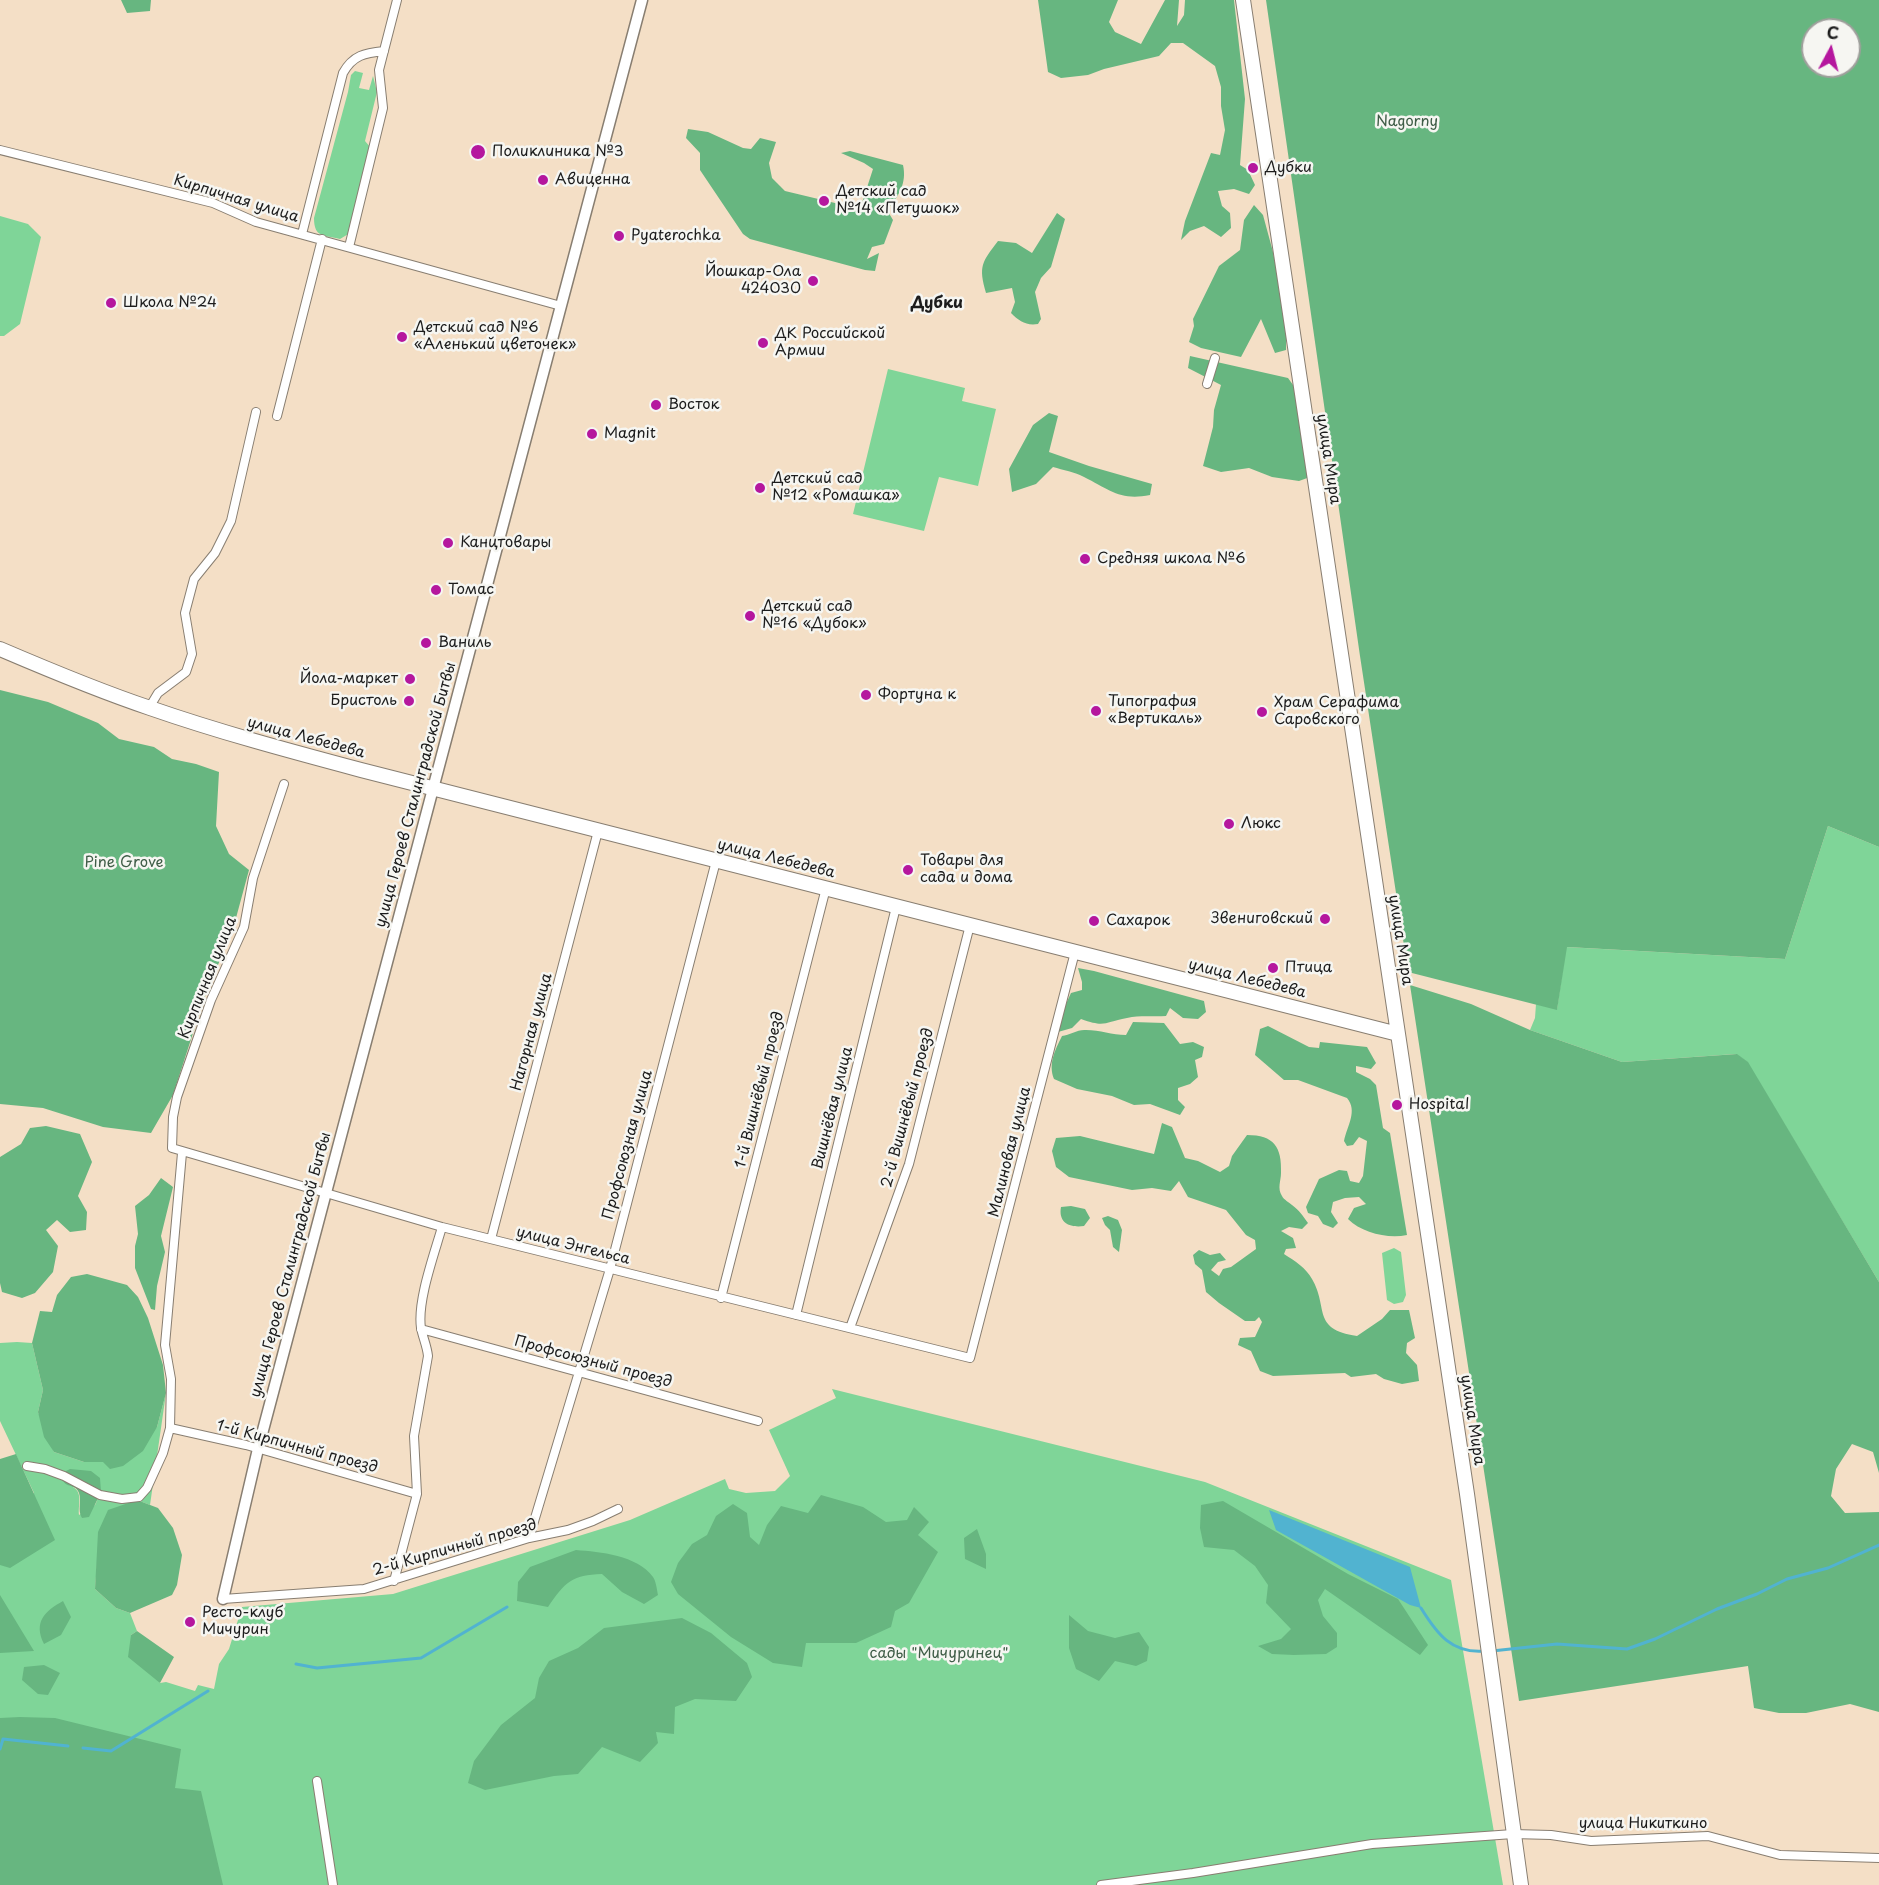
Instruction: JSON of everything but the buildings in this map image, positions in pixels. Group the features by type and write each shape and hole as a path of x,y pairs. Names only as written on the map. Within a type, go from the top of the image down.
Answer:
{"main road":[{"name":"улица Мира","path":"1243,0 1467,1494 1521,1885"},
{"name":"улица Лебедева","path":"0,649 149,708 245,739 1398,1034"}],"street":[{"path":"349,247 383,108 379,70 397,0"},
{"name":"улица Героев Сталинградской Битвы","path":"223,1599 258,1449 642,0"},
{"path":"302,234 343,73 353,60 362,54 384,51"},
{"name":"Кирпичная улица","path":"0,150 213,203 256,222 561,306"},
{"path":"277,416 322,239"},
{"path":"1207,384 1215,358"},
{"path":"149,708 158,693 186,672 192,654 185,613 191,589 194,579 215,552 231,521 256,412"},
{"name":"Кирпичная улица","path":"172,1148 173,1117 177,1097 211,1000 244,927 253,878 284,784"},
{"name":"Нагорная улица","path":"491,1239 598,831"},
{"name":"Профсоюзная улица","path":"529,1538 610,1269 716,861"},
{"name":"1-й Вишнёвый проезд","path":"721,1298 826,888"},
{"name":"Вишнёвая улица","path":"796,1315 896,906"},
{"name":"2-й Вишнёвый проезд","path":"850,1328 909,1164 970,925"},
{"name":"Малиновая улица","path":"970,1358 1076,952"},
{"name":"улица Энгельса","path":"172,1148 182,1153 442,1227 970,1358"},
{"path":"27,1466 45,1469 64,1476 100,1495 122,1498 139,1497 147,1488 164,1453 170,1428 171,1379 165,1346 182,1153"},
{"path":"394,1581 417,1494 414,1436 428,1356 421,1329 421,1307 442,1227"},
{"name":"Профсоюзный проезд","path":"421,1329 758,1421"},
{"name":"1-й Кирпичный проезд","path":"170,1428 258,1449 417,1494"},
{"name":"2-й Кирпичный проезд","path":"223,1599 364,1589 529,1538 568,1530 618,1509"},
{"path":"317,1781 333,1885"},
{"name":"улица Никиткино","path":"1101,1885 1193,1873 1372,1844 1514,1834 1551,1835 1591,1841 1708,1836 1780,1855 1879,1858"}],"green space":[{"path":"121,0 151,0 150,11 127,13"},
{"path":"1038,0 1118,0 1109,22 1115,32 1141,44 1165,0 1179,0 1177,26 1184,15 1185,0 1234,0 1245,99 1240,165 1248,170 1255,185 1249,194 1234,189 1218,191 1222,206 1230,213 1231,228 1221,237 1204,226 1190,231 1181,240 1185,221 1211,153 1220,155 1225,130 1221,87 1215,66 1183,43 1171,43 1159,56 1088,75 1061,78 1048,72"},
{"name":"Nagorny","path":"1266,0 1879,0 1879,847 1828,826 1785,959 1567,947 1557,1010 1408,972 1360,656"},
{"path":"355,71 363,73 359,88 369,90 373,76 377,92 365,141 371,148 350,233 340,239 318,232 314,218 351,75"},
{"name":"Детский сад №14 «Петушок»","path":"688,129 708,132 743,148 751,149 760,138 776,142 769,163 772,178 785,191 860,209 873,169 841,153 850,151 903,165 904,178 901,189 887,210 893,220 884,244 872,247 867,259 879,253 875,271 750,239 743,234 700,170 700,153 686,138"},
{"path":"1254,205 1263,215 1273,252 1286,320 1286,350 1275,353 1261,319 1241,357 1201,348 1189,342 1194,326 1193,319 1219,266 1240,250 1244,220"},
{"path":"1057,213 1065,219 1051,267 1041,278 1035,292 1041,319 1038,324 1026,324 1011,313 1015,302 1012,288 986,293 982,276 983,265 998,241 1016,243 1032,253"},
{"path":"0,216 28,224 41,237 20,324 4,336 0,336"},
{"path":"1190,356 1288,378 1301,396 1310,477 1299,481 1272,477 1249,468 1221,472 1203,466 1221,385 1188,368"},
{"path":"888,369 965,388 962,401 996,409 978,486 939,477 924,531 853,514"},
{"path":"1049,413 1058,416 1049,452 1152,484 1150,495 1131,497 1123,495 1073,472 1053,467 1036,484 1012,492 1009,469 1033,425"},
{"name":"Pine Grove","path":"0,690 48,702 98,723 119,739 154,747 172,759 219,772 216,826 229,854 249,870 233,929 205,996 173,1095 151,1133 103,1127 43,1108 0,1104"},
{"path":"1828,826 1879,847 1879,1282 1747,1062 1736,1054 1622,1062 1530,1030 1535,1018 1536,1004 1557,1009 1566,947 1785,959"},
{"path":"1078,968 1204,1001 1206,1012 1198,1019 1183,1018 1170,1008 1166,1016 1132,1017 1100,1024 1081,1019 1072,1028 1058,1032 1071,993 1082,990"},
{"path":"1410,985 1471,1004 1530,1030 1622,1062 1737,1054 1748,1062 1879,1282 1879,1473 1873,1452 1852,1444 1836,1469 1831,1496 1845,1513 1879,1512 1879,1712 1850,1704 1806,1713 1779,1713 1754,1708 1748,1666 1519,1701"},
{"path":"1133,1022 1164,1023 1180,1044 1193,1042 1204,1047 1202,1057 1195,1060 1198,1077 1190,1084 1178,1088 1178,1100 1185,1107 1180,1115 1150,1104 1134,1105 1112,1096 1077,1089 1054,1079 1052,1062 1062,1036 1083,1030 1126,1035"},
{"path":"1268,1026 1309,1047 1319,1048 1320,1042 1367,1047 1376,1063 1371,1069 1356,1066 1356,1072 1376,1085 1383,1128 1390,1133 1407,1235 1376,1234 1354,1224 1348,1219 1354,1208 1366,1204 1359,1197 1333,1202 1331,1212 1338,1223 1333,1228 1323,1224 1318,1216 1308,1213 1306,1207 1319,1179 1339,1170 1347,1171 1350,1181 1359,1183 1363,1176 1367,1141 1359,1137 1353,1145 1347,1146 1344,1141 1352,1113 1347,1098 1298,1080 1284,1080 1255,1055 1260,1029"},
{"path":"1162,1123 1172,1127 1185,1158 1198,1161 1220,1172 1229,1166 1232,1156 1247,1135 1264,1137 1274,1144 1280,1156 1279,1187 1281,1193 1308,1223 1302,1229 1289,1227 1281,1231 1293,1238 1296,1248 1286,1249 1284,1254 1310,1275 1317,1289 1327,1323 1343,1333 1357,1336 1382,1319 1390,1310 1409,1310 1415,1338 1407,1343 1406,1353 1417,1365 1419,1381 1402,1384 1376,1374 1351,1377 1345,1373 1273,1376 1260,1371 1251,1351 1238,1345 1240,1338 1255,1337 1262,1322 1259,1317 1255,1321 1245,1321 1206,1292 1202,1270 1195,1264 1193,1255 1199,1250 1210,1255 1220,1253 1226,1260 1218,1262 1211,1270 1219,1276 1223,1269 1231,1267 1256,1249 1255,1240 1246,1235 1226,1210 1188,1197 1179,1181 1171,1191 1152,1188 1132,1190 1069,1177 1056,1167 1052,1151 1056,1138 1080,1136 1154,1154"},
{"path":"46,1126 80,1134 92,1162 78,1196 87,1212 86,1230 70,1232 57,1220 46,1230 58,1246 53,1272 35,1293 22,1298 2,1292 0,1283 0,1157 21,1144 30,1128"},
{"path":"161,1178 173,1187 161,1236 165,1252 157,1286 155,1310 151,1309 135,1268 135,1246 138,1234 135,1206 149,1195"},
{"path":"1071,1206 1085,1209 1090,1218 1084,1226 1074,1226 1063,1221 1061,1207"},
{"path":"1108,1216 1118,1220 1122,1230 1119,1252 1113,1247 1110,1230 1102,1218"},
{"path":"1394,1248 1401,1252 1406,1295 1403,1302 1394,1304 1387,1300 1382,1253"},
{"path":"87,1274 127,1285 138,1297 148,1318 163,1365 166,1393 157,1427 143,1451 123,1466 110,1469 103,1462 84,1462 54,1452 44,1437 38,1412 43,1390 32,1343 40,1311 52,1312 57,1295 71,1277"},
{"name":"сады \"Мичуринец\"","path":"0,1343 32,1343 43,1390 38,1412 54,1452 84,1462 103,1462 157,1427 166,1393 150,1505 137,1500 97,1564 95,1589 116,1608 130,1613 137,1631 131,1635 160,1683 166,1682 195,1691 198,1685 214,1689 219,1664 229,1649 242,1607 393,1594 630,1520 725,1479 729,1489 746,1493 775,1491 790,1476 769,1430 836,1398 832,1389 1205,1482 1451,1580 1503,1885 0,1885 0,1557 34,1493 0,1421","holes":["73,1487 101,1492 95,1505 79,1515 79,1496"]},
{"path":"16,1454 55,1540 10,1568 0,1565 0,1459"},
{"path":"70,1469 91,1471 100,1478 101,1492 89,1517 82,1518 77,1489 64,1482 64,1472"},
{"path":"821,1495 863,1507 886,1522 907,1520 914,1507 929,1522 918,1535 938,1552 909,1603 895,1611 891,1627 856,1643 806,1643 802,1667 773,1663 731,1637 678,1594 671,1582 678,1563 692,1544 707,1535 716,1516 733,1504 747,1513 750,1537 759,1545 767,1525 781,1506 808,1513"},
{"path":"137,1500 158,1508 173,1528 182,1555 177,1585 172,1595 130,1613 116,1608 95,1589 98,1532 108,1510"},
{"path":"1223,1501 1348,1574 1398,1599 1428,1645 1420,1655 1325,1589 1318,1600 1323,1616 1337,1633 1337,1647 1326,1654 1294,1655 1272,1654 1258,1646 1281,1639 1291,1629 1266,1603 1268,1585 1255,1566 1234,1550 1204,1547 1200,1528 1201,1505"},
{"path":"977,1529 986,1554 986,1569 965,1559 964,1538"},
{"path":"576,1550 618,1556 638,1564 653,1577 658,1595 644,1604 622,1592 602,1574 576,1578 559,1591 548,1607 517,1601 518,1582 530,1567"},
{"path":"0,1595 34,1651 0,1653"},
{"path":"63,1601 71,1617 61,1635 44,1644 40,1623 46,1613"},
{"path":"1069,1615 1088,1631 1115,1638 1139,1632 1149,1647 1147,1661 1136,1666 1115,1661 1099,1681 1076,1669 1069,1648"},
{"path":"682,1618 711,1633 747,1663 752,1677 736,1701 695,1699 675,1707 674,1734 656,1732 658,1743 640,1762 602,1747 578,1774 554,1776 485,1790 468,1783 474,1761 501,1725 535,1698 539,1678 549,1661 578,1648 604,1628"},
{"path":"137,1631 174,1657 160,1683 128,1657 131,1635"},
{"path":"44,1665 60,1673 48,1695 38,1694 22,1680 24,1667"},
{"path":"0,1718 55,1718 181,1749 175,1788 201,1791 223,1885 0,1885"}],"water":[{"path":"1269,1510 1410,1567 1421,1608 1410,1605 1276,1530"}],"waterway":[{"path":"1492,1651 1557,1644 1627,1649 1655,1639 1787,1579 1828,1568 1879,1545"},
{"path":"296,1664 317,1668 421,1658 507,1607"},
{"path":"1421,1608 1433,1626 1454,1646 1473,1651 1485,1651"},
{"path":"83,1748 111,1751 208,1691"},
{"path":"0,1749 3,1739 68,1746"}],"place":[{"name":"Поликлиника №3","path":"478,152"},
{"name":"Дубки","path":"1253,168"},
{"name":"Авиценна","path":"543,180"},
{"name":"Детский сад №14 «Петушок»","path":"824,201"},
{"name":"Pyaterochka","path":"619,236"},
{"name":"Йошкар-Ола 424030","path":"813,281"},
{"name":"Школа №24","path":"111,303"},
{"name":"Детский сад №6 «Аленький цветочек»","path":"402,337"},
{"name":"ДК Российской Армии","path":"763,343"},
{"name":"Восток","path":"656,405"},
{"name":"Magnit","path":"592,434"},
{"name":"Детский сад №12 «Ромашка»","path":"760,488"},
{"name":"Канцтовары","path":"448,543"},
{"name":"Средняя школа №6","path":"1085,559"},
{"name":"Томас","path":"436,590"},
{"name":"Детский сад №16 «Дубок»","path":"750,616"},
{"name":"Ваниль","path":"426,643"},
{"name":"Йола-маркет","path":"410,679"},
{"name":"Фортуна к","path":"866,695"},
{"name":"Бристоль","path":"409,701"},
{"name":"Типография «Вертикаль»","path":"1096,711"},
{"name":"Храм Серафима Саровского","path":"1262,712"},
{"name":"Люкс","path":"1229,824"},
{"name":"Товары для сада и дома","path":"908,870"},
{"name":"Звениговский","path":"1325,919"},
{"name":"Сахарок","path":"1094,921"},
{"name":"Птица","path":"1273,968"},
{"name":"Hospital","path":"1397,1105"},
{"name":"Ресто-клуб Мичурин","path":"190,1622"}],"district":[{"name":"Дубки","path":"937,304"}]}
